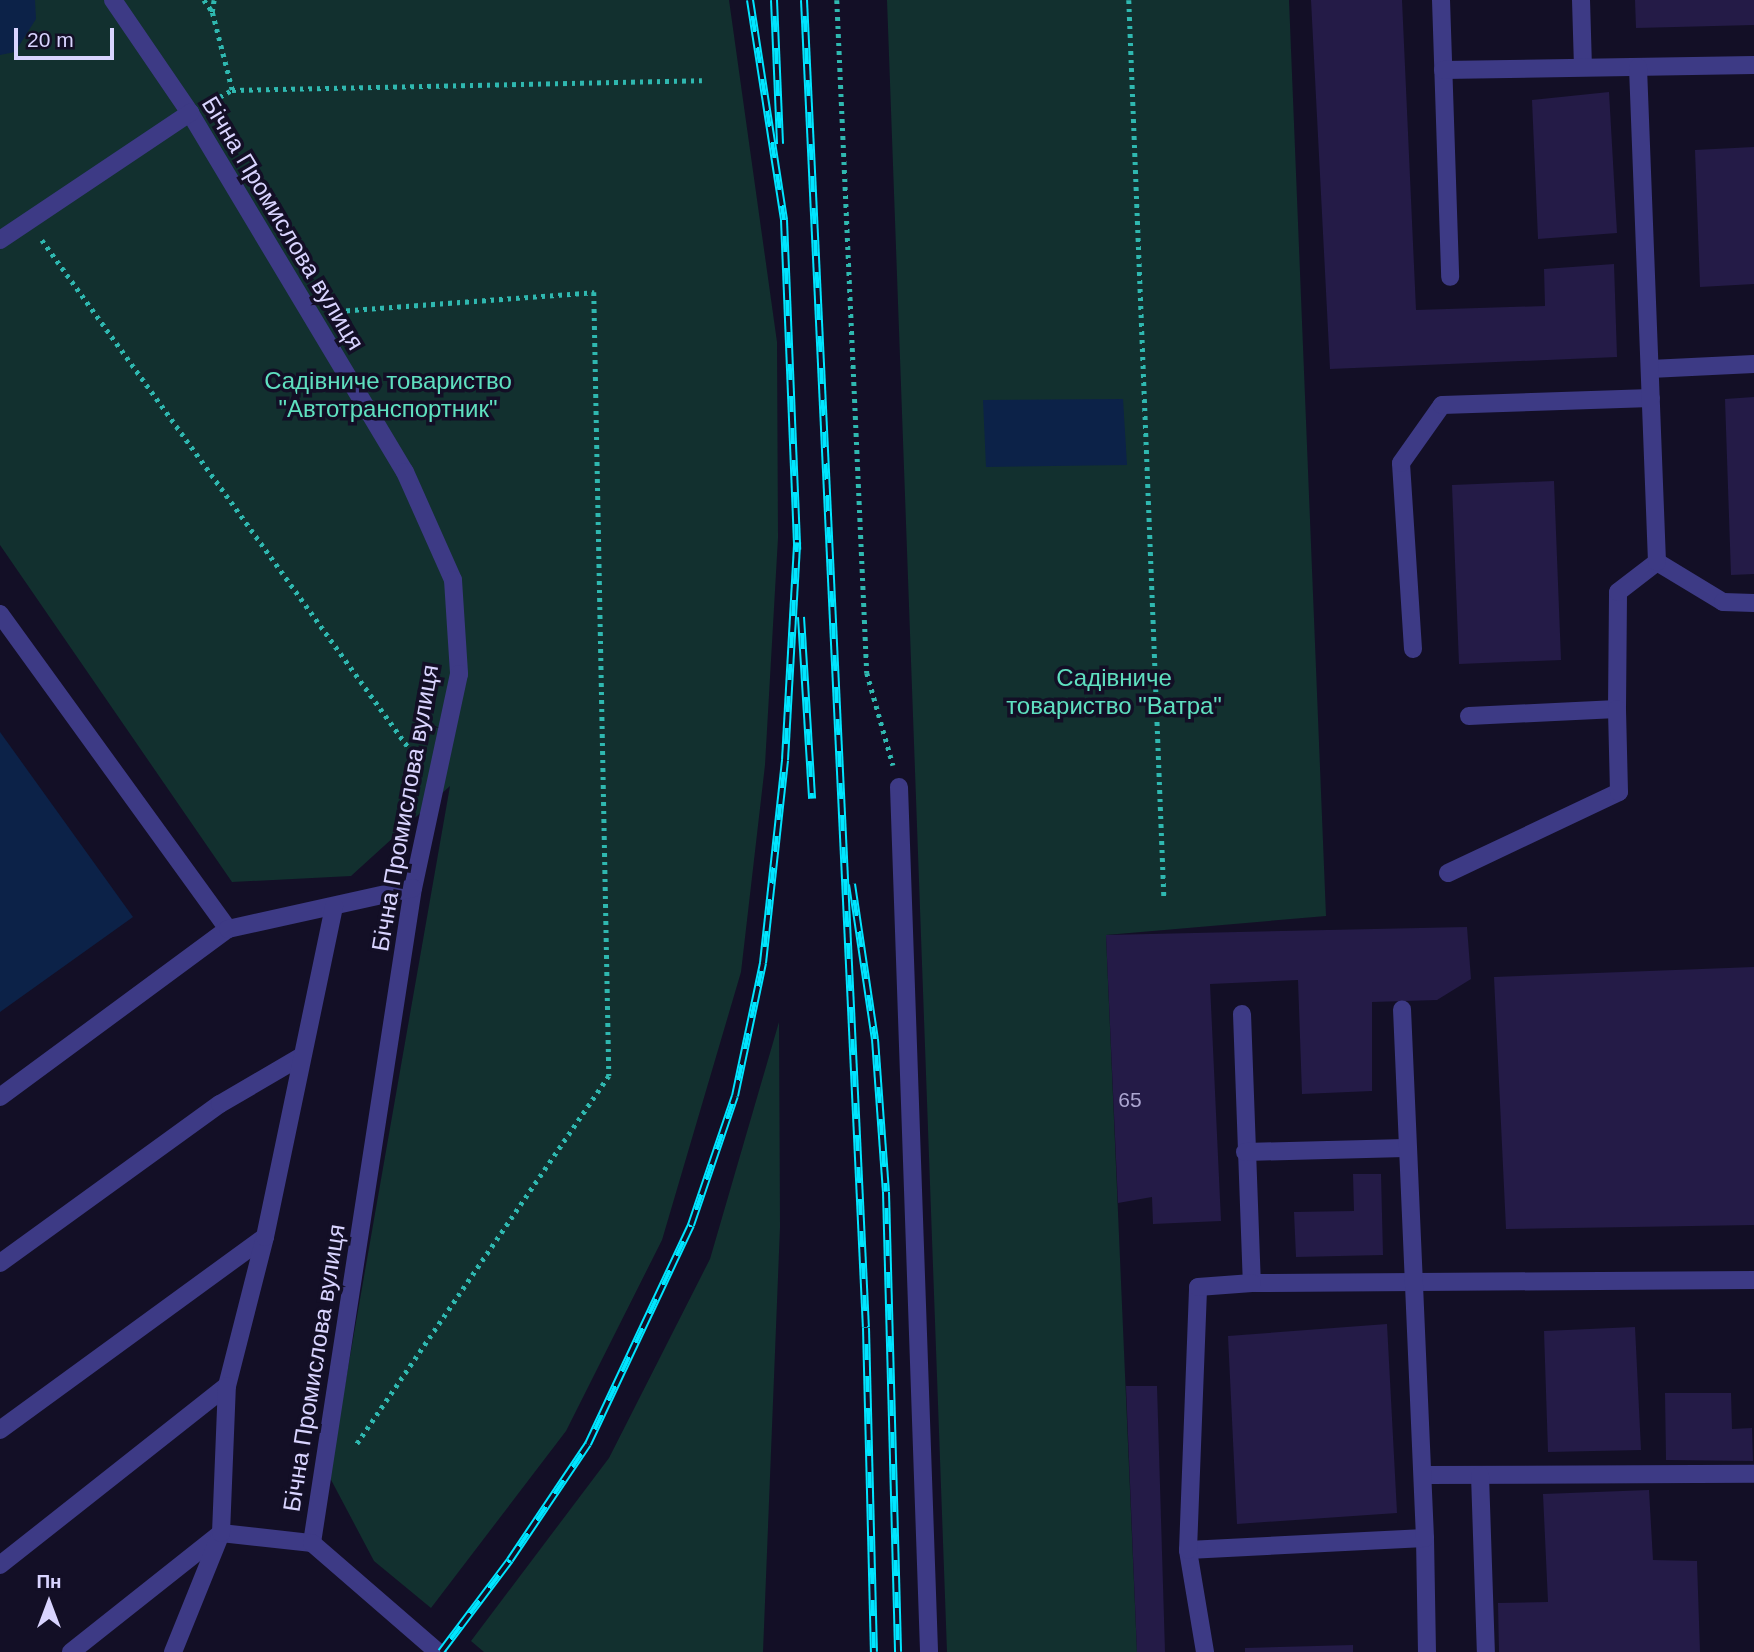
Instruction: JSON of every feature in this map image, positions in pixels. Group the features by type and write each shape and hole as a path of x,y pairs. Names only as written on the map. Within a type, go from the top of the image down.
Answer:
{"lane":[{"name":"Бічна Промислова вулиця","path":"113,0 190,113 405,472 453,580 459,674 433,782 413,888 312,1543"},
{"path":"1441,0 1450,277"},
{"path":"1581,0 1583,67"},
{"path":"1443,69 1754,65"},
{"path":"1638,67 1657,562"},
{"path":"0,240 190,113"},
{"path":"1650,369 1754,364"},
{"path":"1413,649 1401,463 1442,405 1651,398"},
{"path":"1657,562 1723,603 1754,603"},
{"path":"1448,873 1619,792 1618,593 1657,562"},
{"path":"0,614 228,929"},
{"path":"1469,716 1617,709"},
{"path":"900,787 929,1652"},
{"path":"0,1097 228,929 413,888"},
{"path":"173,1652 221,1533 227,1386 265,1237 334,906"},
{"path":"1402,1010 1411,1284 1425,1475 1427,1652"},
{"path":"1242,1014 1245,1152 1252,1283"},
{"path":"0,1263 220,1104 303,1056"},
{"path":"1245,1152 1405,1148"},
{"path":"0,1430 265,1237"},
{"path":"1205,1652 1188,1550 1198,1287 1252,1283 1754,1280"},
{"path":"0,1565 227,1386"},
{"path":"1425,1475 1754,1474"},
{"path":"1480,1475 1486,1652"},
{"path":"71,1652 221,1533 312,1543 438,1652"},
{"path":"1188,1550 1425,1538"}],"path":[{"path":"204,0 212,12 232,90"},
{"path":"212,12 214,0"},
{"path":"837,0 867,673 900,787"},
{"path":"1129,0 1164,896"},
{"path":"190,113 232,90 702,80"},
{"path":"27,220 433,782"},
{"path":"309,313 594,292 609,1076 349,1454"}],"green space":[{"name":"Садівниче товариство \"Автотранспортник\"","path":"0,0 729,0 777,342 778,538 765,765 741,972 662,1240 566,1431 431,1608 374,1561 329,1476 450,786 351,876 232,882 0,545"},
{"name":"Садівниче товариство \"Ватра\"","path":"887,0 1289,0 1326,916 1106,935 1137,1652 947,1652"},
{"path":"779,1022 780,1227 763,1652 484,1652 471,1641 609,1458 710,1259"}],"water":[{"path":"0,0 35,0 36,19 15,52 0,55"},
{"path":"1123,399 1127,465 986,467 983,400"},
{"path":"0,732 133,917 0,1012"}],"building":[{"path":"1311,0 1402,0 1416,310 1545,306 1544,269 1614,264 1617,357 1330,369"},
{"path":"1635,0 1754,0 1754,25 1636,28"},
{"path":"1609,92 1617,233 1538,239 1532,100"},
{"path":"1754,147 1754,284 1700,287 1695,150"},
{"path":"1754,397 1754,574 1731,575 1725,399"},
{"path":"1554,481 1561,660 1459,664 1452,485"},
{"path":"1467,927 1471,979 1437,1000 1372,1002 1372,1091 1302,1094 1298,980 1210,984 1221,1221 1153,1224 1152,1197 1118,1203 1106,935"},
{"path":"1754,967 1754,1225 1506,1229 1494,977"},
{"path":"1353,1174 1381,1174 1383,1255 1296,1257 1294,1212 1354,1211"},
{"path":"1387,1324 1397,1513 1237,1524 1228,1336"},
{"path":"1635,1327 1641,1450 1548,1452 1544,1331"},
{"path":"1126,1386 1157,1386 1165,1652 1137,1652"},
{"path":"1665,1393 1731,1393 1732,1429 1752,1428 1753,1461 1666,1460"},
{"path":"1649,1490 1653,1560 1697,1561 1700,1652 1499,1652 1498,1603 1548,1602 1543,1494"},
{"path":"1353,1645 1353,1652 1245,1652 1245,1648"}],"railway":[{"path":"750,0 784,220 797,550"},
{"path":"774,0 780,144"},
{"path":"804,0 866,1328 874,1652"},
{"path":"441,1652 510,1560 588,1444 691,1225 735,1096 763,963 785,760 797,542"},
{"path":"801,617 812,799"},
{"path":"852,884 875,1039 886,1192 898,1652"}]}
